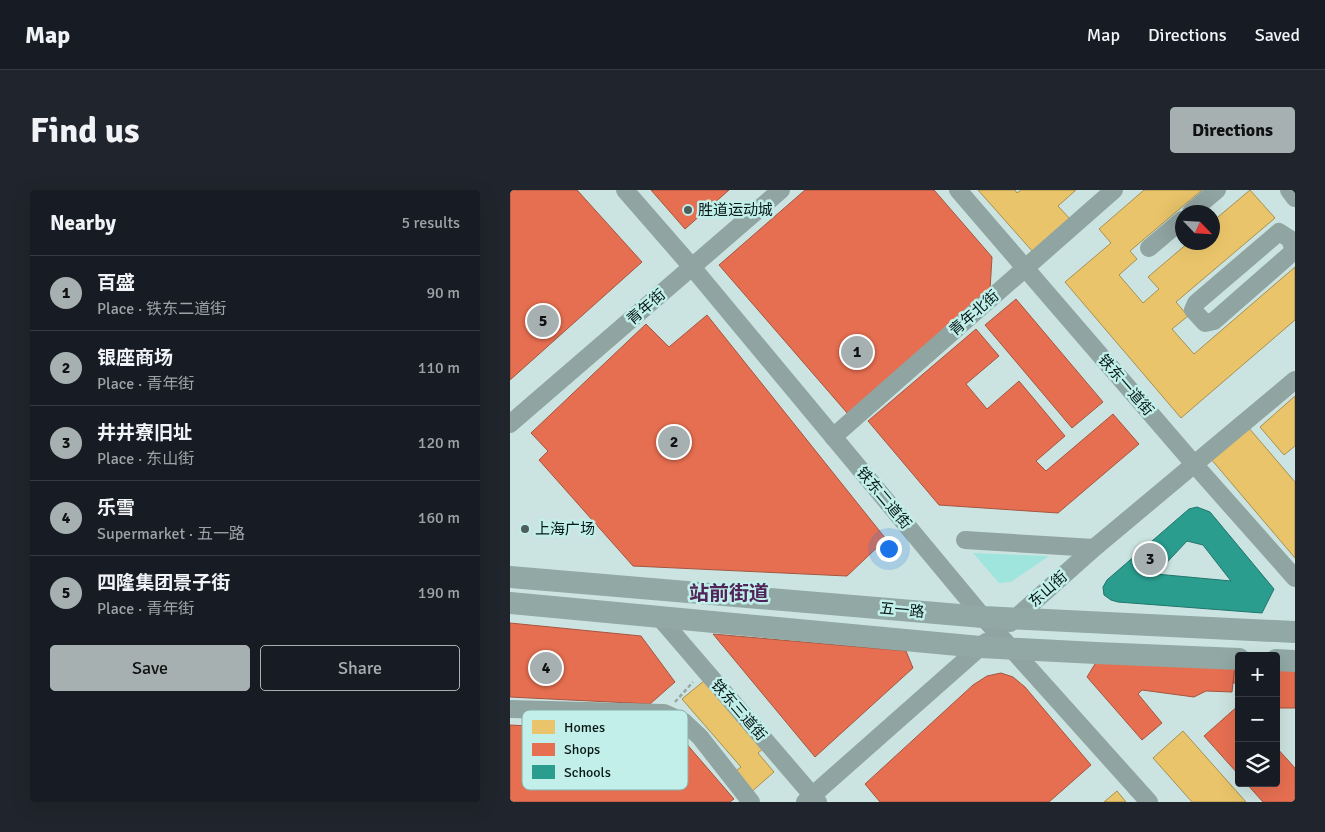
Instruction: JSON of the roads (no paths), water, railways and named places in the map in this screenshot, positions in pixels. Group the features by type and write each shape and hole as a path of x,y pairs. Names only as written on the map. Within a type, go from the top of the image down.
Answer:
{"main road":[{"name":"五一路","path":"510,577 987,632 1013,649 1235,659"},
{"name":"五一路","path":"510,603 660,618 987,632 1015,618 1295,632"},
{"path":"1280,660 1295,661"}],"street":[{"name":"铁东二道街","path":"625,190 833,436 987,632"},
{"name":"青年街","path":"510,424 781,190"},
{"name":"铁东一道街","path":"958,190 1295,578"},
{"name":"青年北街","path":"833,436 1114,190"},
{"path":"1199,205 1217,190"},
{"path":"1289,190 1295,198"},
{"path":"1149,248 1175,226"},
{"path":"1279,232 1293,237 1294,251 1214,321 1205,322 1194,310 1196,303 1279,232"},
{"name":"东山街","path":"1015,618 1094,548 1295,380"},
{"path":"965,540 1094,548"},
{"name":"铁东三道街","path":"660,618 812,800"},
{"path":"812,800 987,632"},
{"path":"1013,649 1149,802"},
{"path":"510,709 548,710"},
{"path":"688,726 700,737 751,802"}],"place":[{"name":"胜道运动城","path":"688,210"},
{"name":"四隆集团景子街","path":"543,321"},
{"name":"百盛","path":"857,352"},
{"name":"银座商场","path":"674,442"},
{"name":"上海广场","path":"525,529"},
{"name":"井井寮旧址","path":"1150,559"},
{"name":"乐雪","path":"546,668"}],"district":[{"name":"站前街道","path":"729,593"}]}
